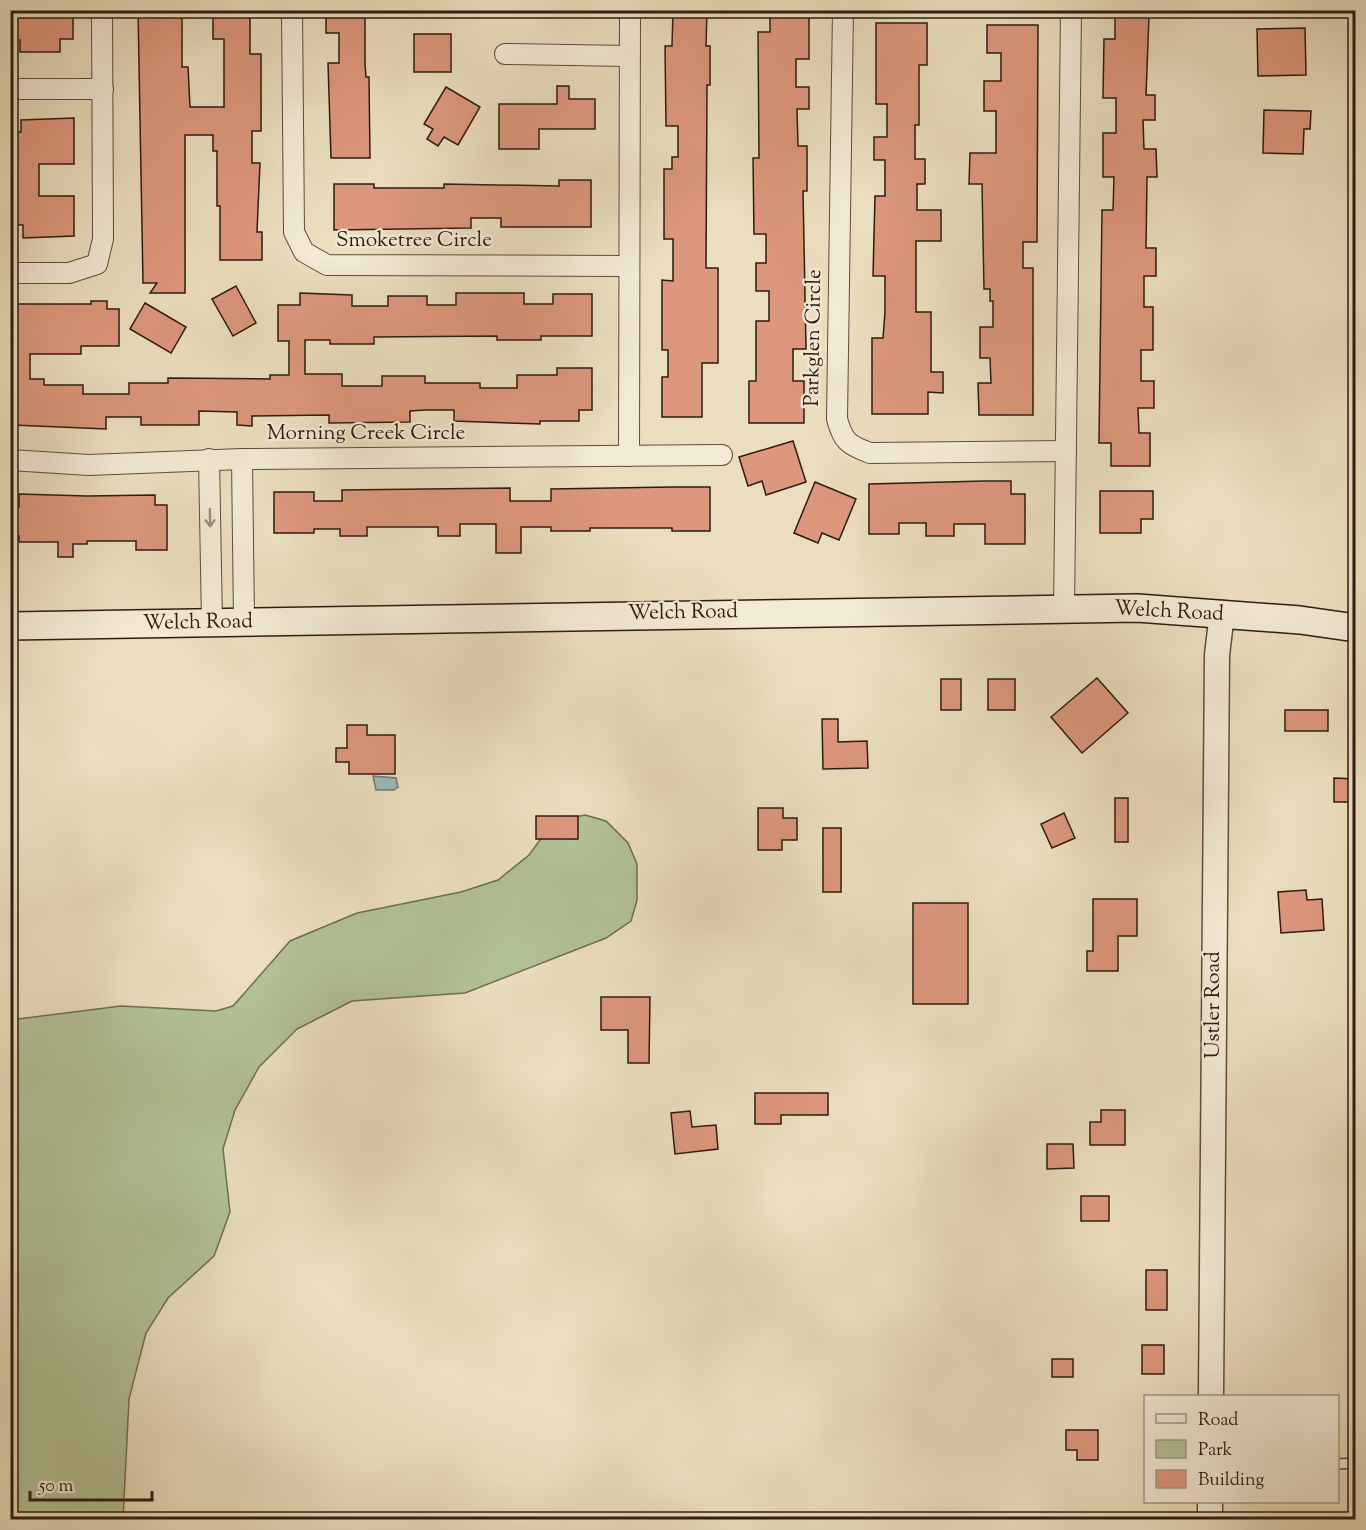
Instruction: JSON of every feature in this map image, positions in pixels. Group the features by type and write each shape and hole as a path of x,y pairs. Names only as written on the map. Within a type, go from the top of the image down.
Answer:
{"main road":[{"name":"Welch Road","path":"10,626 560,615 1137,608 1222,613 1356,628"}],"street":[{"path":"10,273 69,273 97,264 103,238 102,10"},
{"name":"Smoketree Circle","path":"292,10 294,232 304,252 327,265 627,266"},
{"path":"628,456 627,266 630,10"},
{"name":"Parkglen Circle","path":"843,10 837,418 841,434 851,446 870,453 1066,452"},
{"path":"1064,610 1071,10"},
{"path":"505,54 628,56"},
{"path":"10,89 103,88"},
{"name":"Morning Creek Circle","path":"10,460 89,465 209,459 722,456"},
{"path":"209,459 212,623"},
{"path":"242,459 244,622"},
{"name":"Ustler Road","path":"1211,1395 1217,655 1222,613"},
{"path":"1210,1503 1210,1520"}],"lane":[{"path":"1339,1464 1356,1463"}],"green space":[{"path":"585,815 606,821 628,843 637,864 637,900 631,921 606,938 465,993 352,1001 297,1029 259,1067 235,1110 223,1149 230,1212 214,1256 168,1298 146,1333 129,1399 123,1519 11,1519 10,1020 121,1006 216,1011 233,1006 290,941 357,913 461,892 498,880 529,855 554,821"}],"water":[{"path":"373,776 396,778 398,787 394,790 376,790"}],"building":[{"path":"10,10 73,10 73,39 60,39 60,52 20,52 20,40 10,40"},
{"path":"138,10 182,10 182,67 188,67 190,107 224,107 224,39 213,39 213,10 250,10 250,54 261,54 261,131 252,131 252,163 260,163 257,232 262,232 262,260 220,260 217,151 213,151 213,135 185,135 185,293 150,293 157,283 143,283"},
{"path":"326,10 365,10 370,158 331,158 328,63 339,63 339,33 326,33"},
{"path":"673,10 707,10 706,46 710,46 710,85 707,85 706,268 718,268 718,363 702,363 702,417 662,417 662,377 668,377 668,350 662,350 662,280 673,281 673,239 664,239 664,169 672,169 672,157 678,157 678,126 666,126 665,46 672,46"},
{"path":"770,10 809,10 809,59 796,59 796,87 809,87 809,109 797,109 798,146 807,146 807,191 803,191 806,349 793,349 793,381 804,381 804,423 749,423 749,381 756,381 756,321 769,321 769,291 756,291 756,263 766,263 766,234 754,234 753,158 759,158 758,32 770,32"},
{"path":"1115,16 1149,16 1146,95 1155,95 1155,120 1143,120 1144,149 1156,149 1157,177 1147,177 1146,248 1156,248 1156,276 1144,276 1144,307 1153,307 1153,350 1141,350 1141,381 1154,381 1154,408 1138,408 1139,433 1150,433 1150,466 1111,466 1111,443 1099,443 1102,210 1113,210 1114,177 1103,177 1103,133 1116,133 1116,98 1103,98 1104,39 1115,39"},
{"path":"876,23 927,23 927,65 919,65 919,125 915,125 915,159 925,159 925,184 917,184 917,210 941,210 941,241 916,241 916,312 931,312 931,372 943,372 943,393 928,392 928,414 872,414 872,338 883,338 885,312 885,276 873,276 875,196 885,196 885,160 874,160 874,137 887,137 887,104 876,104"},
{"path":"987,25 1038,25 1037,242 1023,242 1023,268 1033,268 1033,415 979,415 978,383 991,383 990,358 980,358 980,327 993,327 993,301 990,301 990,289 984,289 982,184 969,184 970,153 996,153 996,111 984,111 984,81 1001,81 1001,53 987,53"},
{"path":"1305,28 1306,75 1258,76 1257,29"},
{"path":"414,34 451,34 451,72 414,72"},
{"path":"557,86 569,86 569,99 595,99 595,129 539,129 539,149 499,149 499,104 557,104"},
{"path":"446,87 480,107 458,145 444,137 438,146 427,139 433,129 424,124"},
{"path":"1264,110 1311,111 1310,129 1304,129 1303,154 1263,153"},
{"path":"74,118 74,164 39,164 39,196 74,196 74,236 23,238 23,225 10,225 10,132 21,132 21,120"},
{"path":"559,180 591,180 591,227 501,227 501,218 471,218 471,228 334,230 334,184 374,184 374,188 444,188 444,184 559,186"},
{"path":"236,286 256,323 233,336 212,299"},
{"path":"300,293 352,295 352,306 388,306 388,296 427,296 427,305 456,305 456,293 524,293 524,304 553,304 553,294 592,294 592,336 541,336 541,340 497,340 497,336 374,337 374,344 330,344 330,340 305,340 305,374 342,374 342,386 382,386 382,376 425,376 425,383 480,383 480,388 517,388 517,375 557,375 557,368 592,368 592,410 579,410 579,421 540,421 540,424 454,421 454,410 425,410 410,411 410,422 329,423 329,415 252,416 252,426 237,425 237,412 199,411 199,425 141,425 141,417 106,417 106,429 13,425 13,304 91,304 91,301 107,301 107,309 119,309 119,346 81,346 81,354 30,354 30,379 44,379 44,385 83,385 83,394 129,394 129,383 168,383 168,378 270,379 270,375 289,375 289,341 278,341 278,305 300,305"},
{"path":"145,303 186,327 171,353 130,329"},
{"path":"793,441 806,482 766,495 762,481 748,486 739,457"},
{"path":"1011,481 1011,494 1025,494 1025,544 985,544 985,524 954,524 954,536 926,536 926,523 899,523 899,534 869,534 869,484"},
{"path":"815,482 856,499 839,540 822,533 818,543 794,533"},
{"path":"710,487 710,531 672,531 672,528 590,528 590,531 551,531 551,527 521,527 521,553 496,553 496,524 460,524 460,536 438,536 438,527 367,527 367,536 340,536 340,529 314,529 314,533 274,533 274,492 314,492 314,501 342,501 342,490 510,488 510,501 551,501 551,489"},
{"path":"1100,491 1153,491 1153,519 1141,519 1141,533 1100,533"},
{"path":"19,494 155,495 155,505 167,505 167,550 136,550 136,541 87,541 87,544 73,544 73,557 58,557 58,542 19,542 19,536 10,536 10,507 19,507"},
{"path":"1097,678 1128,713 1082,753 1051,717"},
{"path":"941,679 961,679 961,710 941,710"},
{"path":"988,679 1015,679 1015,710 988,710"},
{"path":"1285,710 1328,710 1328,731 1285,731"},
{"path":"822,719 838,719 838,742 867,741 868,768 823,769"},
{"path":"347,725 367,725 367,735 395,735 395,774 349,774 349,762 336,762 336,748 347,748"},
{"path":"1334,778 1356,779 1356,802 1334,802"},
{"path":"1115,798 1128,798 1128,842 1115,842"},
{"path":"758,808 783,808 783,818 797,818 797,840 782,840 782,850 758,850"},
{"path":"1064,813 1075,838 1052,848 1041,824"},
{"path":"536,816 578,816 578,839 536,839"},
{"path":"823,828 841,828 841,892 823,892"},
{"path":"1306,890 1307,900 1322,899 1324,930 1281,933 1278,892"},
{"path":"1093,899 1137,899 1137,936 1118,936 1118,971 1087,971 1087,951 1093,951"},
{"path":"913,903 968,903 968,1004 913,1004"},
{"path":"601,997 650,997 649,1063 628,1063 628,1030 601,1030"},
{"path":"755,1093 828,1093 828,1115 781,1115 781,1124 755,1124"},
{"path":"1101,1110 1125,1110 1125,1145 1090,1145 1090,1122 1101,1122"},
{"path":"690,1111 692,1127 716,1125 718,1149 675,1154 671,1113"},
{"path":"1047,1144 1073,1144 1074,1168 1047,1169"},
{"path":"1081,1196 1109,1196 1109,1221 1081,1221"},
{"path":"1146,1270 1167,1270 1167,1310 1146,1310"},
{"path":"1142,1345 1164,1345 1164,1374 1142,1374"},
{"path":"1052,1359 1073,1359 1073,1377 1052,1377"},
{"path":"1066,1430 1098,1430 1098,1460 1077,1460 1077,1450 1066,1450"}]}
